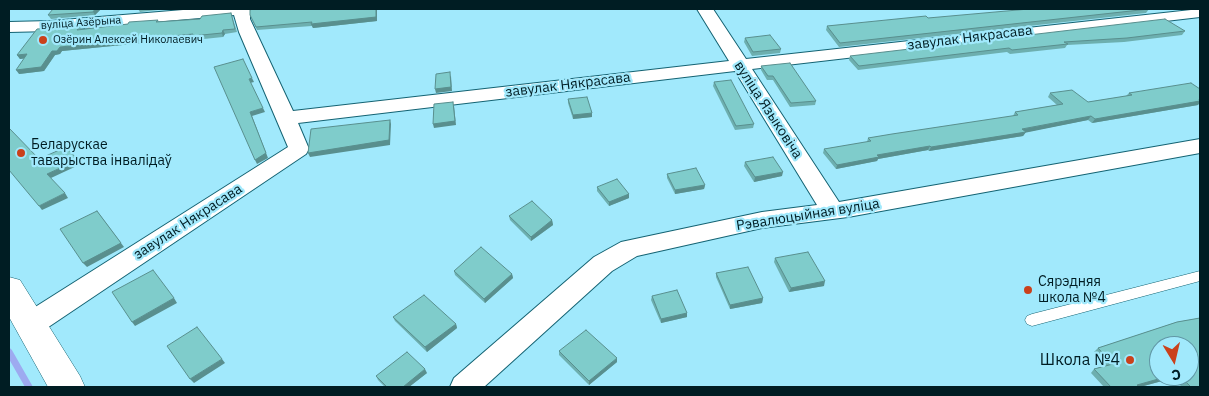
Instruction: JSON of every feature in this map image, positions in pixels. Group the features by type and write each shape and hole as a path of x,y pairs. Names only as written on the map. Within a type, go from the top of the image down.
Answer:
{"main road":[{"path":"9,289 67,387"}],"street":[{"path":"242,9 242,19 246,32 286,118"},
{"name":"вуліца Азёрына","path":"9,27 51,26 247,9"},
{"name":"вуліца Языковіча","path":"704,9 833,211"},
{"name":"завулак Някрасава","path":"31,324 299,149 286,118 1200,12"},
{"name":"Рэвалюцыйная вуліца","path":"464,387 603,264 630,248 762,220 833,211 1028,178 1200,146"}],"lane":[{"path":"1032,320 1200,276"}],"building":[{"path":"53,9 95,9 93,12 48,15"},
{"path":"376,9 376,17 311,24 312,22 256,27 250,15 250,10"},
{"path":"1029,9 1149,9 840,43 827,26 926,16 928,18"},
{"path":"231,13 235,29 223,30 222,33 192,36 193,34 60,47 57,51 52,51 41,67 16,70 27,54 17,55 37,29 80,26 77,30 128,24 129,22 200,19 202,16"},
{"path":"1165,19 1185,31 1127,38 1064,42 1068,44 1012,50 1009,48 859,66 850,56"},
{"path":"770,35 781,49 753,52 745,38"},
{"path":"243,59 252,78 249,79 263,108 250,112 266,153 255,160 214,67"},
{"path":"790,63 816,101 791,103 773,76 768,76 761,66"},
{"path":"450,72 451,87 435,89 436,74"},
{"path":"731,80 754,124 736,126 714,82"},
{"path":"1191,83 1200,89 1200,101 1095,119 1091,116 1022,129 1026,132 877,155 879,157 837,165 824,149 871,141 868,138 1018,115 1015,112 1063,104 1050,93 1072,90 1088,102"},
{"path":"587,97 592,113 573,115 568,99"},
{"path":"453,102 455,121 433,124 434,104"},
{"path":"390,120 389,140 308,153 311,129"},
{"path":"9,128 39,159 66,147 78,160 47,174 65,193 39,206 9,170"},
{"path":"773,157 783,172 755,177 745,162"},
{"path":"696,168 705,185 675,190 667,174"},
{"path":"617,179 629,194 609,202 597,187"},
{"path":"532,201 552,220 531,237 509,216"},
{"path":"97,211 121,243 83,263 60,229"},
{"path":"481,247 512,274 484,299 454,271"},
{"path":"808,252 825,281 791,288 775,258"},
{"path":"748,267 763,298 730,305 716,273"},
{"path":"153,270 174,298 132,322 112,292"},
{"path":"677,290 687,313 661,319 652,296"},
{"path":"424,295 456,324 425,347 393,317"},
{"path":"1200,318 1200,387 1190,386 1199,386 1199,336 1149,336 1149,382 1137,385 1139,387 1111,387 1094,369 1113,364 1098,348 1177,322"},
{"path":"197,327 222,359 190,379 167,346"},
{"path":"586,330 617,358 589,381 559,351"},
{"path":"407,352 425,369 403,387 387,387 376,376"}],"waterway":[{"path":"9,352 29,387"}],"place":[{"name":"Озёрин Алексей Николаевич","path":"43,40"},
{"name":"Беларускае таварыства інвалідаў","path":"21,153"},
{"name":"Сярэдняя школа №4","path":"1028,290"},
{"name":"Школа №4","path":"1130,360"}]}
